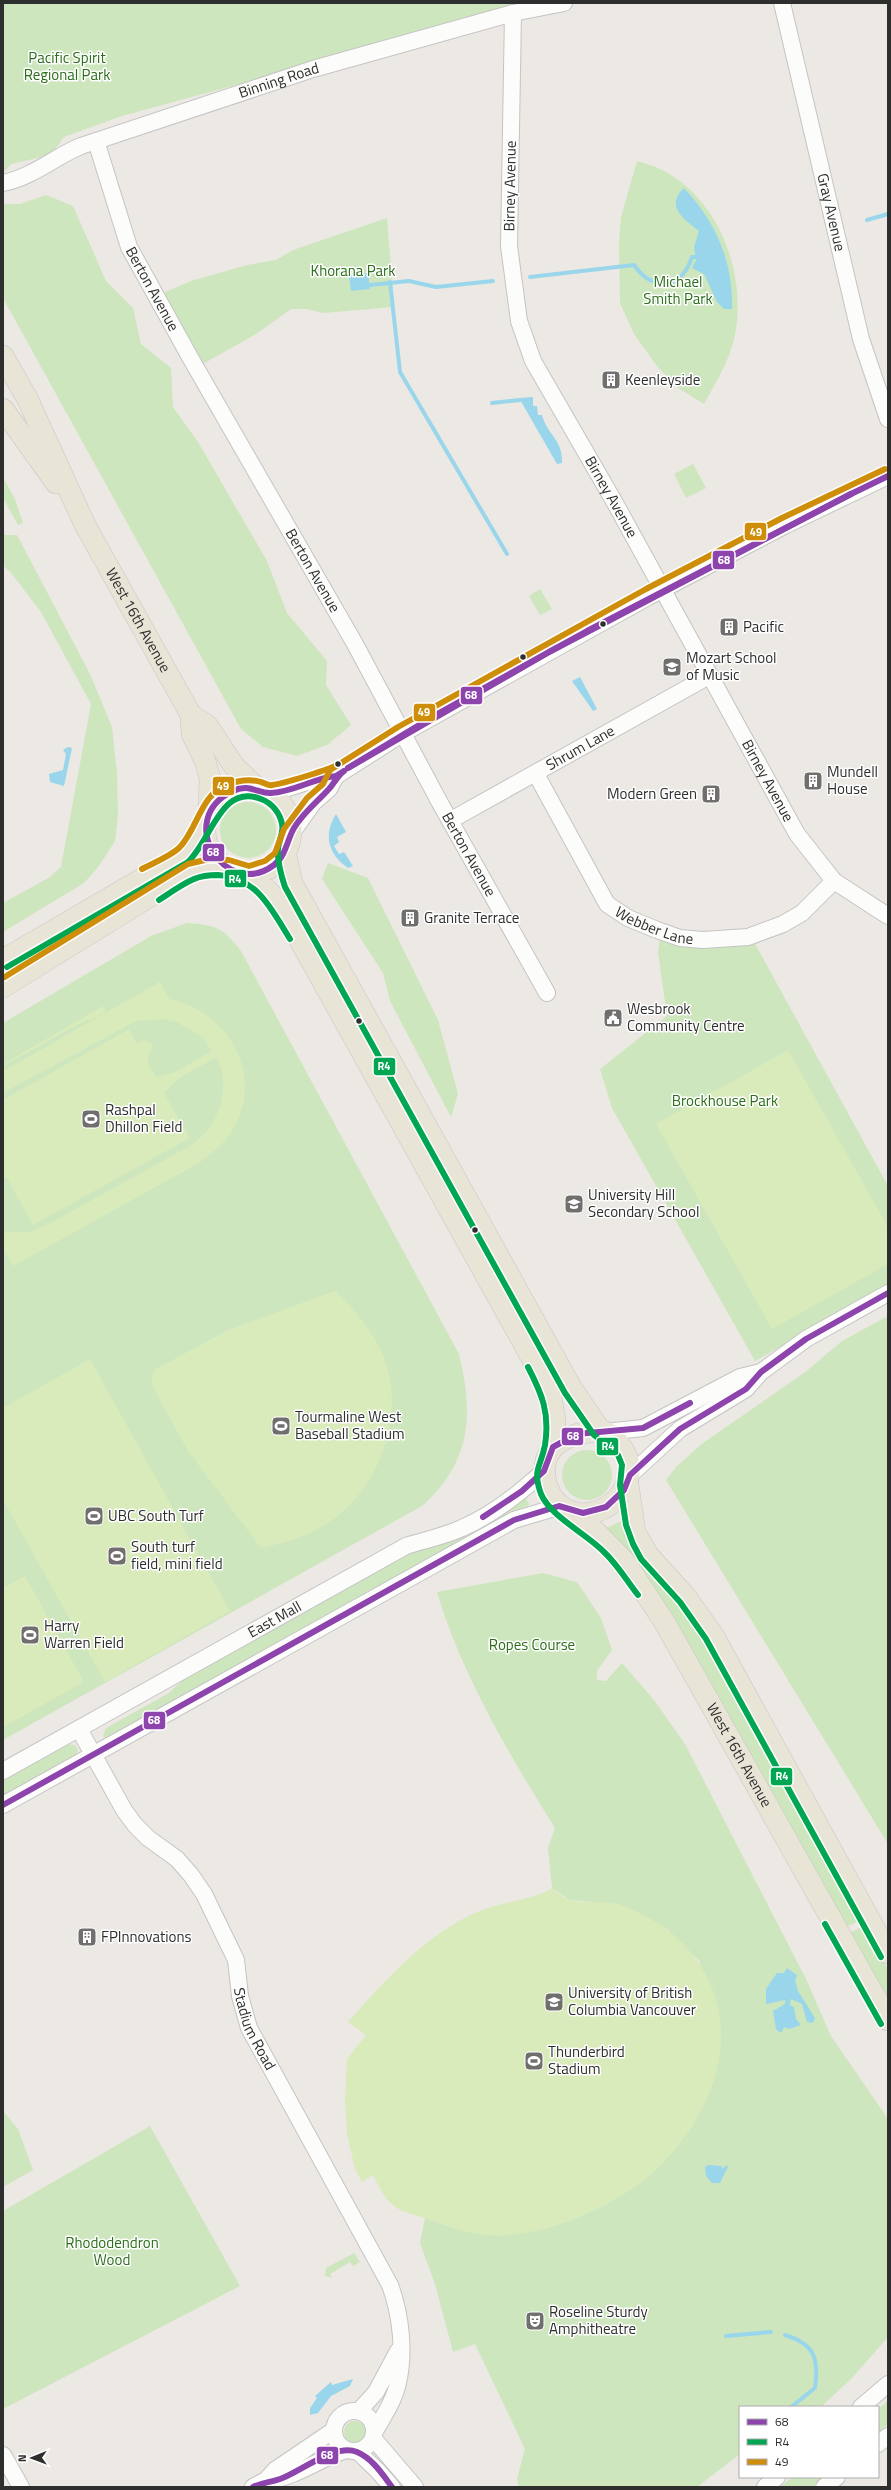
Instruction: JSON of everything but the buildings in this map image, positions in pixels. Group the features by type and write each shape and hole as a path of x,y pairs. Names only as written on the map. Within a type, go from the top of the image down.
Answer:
{"main road":[{"name":"West 16th Avenue","path":"3,356 28,400 85,525 191,715 192,734 205,761 210,778 208,817"},
{"name":"West 16th Avenue","path":"3,409 85,525"},
{"name":"West 16th Avenue","path":"191,715 207,725 234,766 264,791"},
{"path":"3,960 183,855 196,841 215,803 228,793 244,788 264,791 284,808 290,824 288,843 292,883 572,1389 602,1431 625,1451 630,1464 629,1479 635,1532 640,1542 648,1555 686,1597 713,1635 888,1954"},
{"path":"208,817 205,831 209,849 220,863 228,868"},
{"path":"249,874 269,868 288,843"},
{"path":"3,987 191,872 209,867 228,868 249,874 272,895 282,910 550,1391 556,1421 553,1448 544,1470 549,1492 564,1507 591,1512 607,1506 619,1498 629,1479"},
{"path":"553,1448 577,1434 602,1431"},
{"name":"West 16th Avenue","path":"564,1507 597,1533 624,1562 665,1623 888,2020"}],"street":[{"name":"Binning Road","path":"3,183 22,178 65,152 313,69 513,13 564,3"},
{"name":"Gray Avenue","path":"782,3 861,339 888,419"},
{"name":"Birney Avenue","path":"513,13 509,246 519,321 533,361 615,503 797,834 834,881 888,916"},
{"name":"Berton Avenue","path":"96,141 129,247 191,359 355,644 402,734 547,993"},
{"path":"264,791 303,785 324,777 336,776 402,734 662,590 786,525 888,476"},
{"name":"Shrum Lane","path":"451,820 536,774 709,676"},
{"name":"Webber Lane","path":"536,774 607,904 628,918 657,930 680,938 703,940 748,937 783,924 802,913 834,881"},
{"path":"288,843 313,803 329,789 336,776"},
{"path":"629,1479 680,1429 746,1389 761,1372 806,1339 888,1293"},
{"path":"602,1431 643,1428 740,1377 761,1372"},
{"name":"East Mall","path":"3,1771 406,1546 462,1528 495,1510 522,1491 544,1470"},
{"name":"East Mall","path":"3,1805 514,1520 564,1507"},
{"name":"Stadium Road","path":"79,1729 92,1755 124,1810 135,1825 148,1838 177,1859 191,1874 208,1901 236,1960 240,1996 249,2028 390,2286 398,2314 400,2348 398,2383 391,2403 374,2436"},
{"path":"260,2484 275,2470 334,2430 342,2415 359,2411 376,2392 400,2348"},
{"path":"862,2406 888,2384"},
{"path":"359,2411 370,2418 374,2436 415,2487"},
{"path":"334,2430 337,2441 377,2470 392,2487"},
{"path":"260,2484 279,2479 319,2460 367,2447 374,2436"},
{"path":"879,2443 888,2436"},
{"path":"3,2455 21,2487"},
{"path":"765,2487 776,2478"},
{"path":"824,2487 836,2478"}],"green space":[{"name":"Pacific Spirit Regional Park","path":"3,3 538,3 122,116 64,137 51,155 11,164 3,173"},
{"name":"Michael Smith Park","path":"637,161 660,169 681,182 698,198 713,218 724,240 732,263 737,287 738,312 735,335 726,362 704,404 678,388 657,366 634,334 620,303 619,243 621,217"},
{"path":"46,195 73,206 106,281 133,308 141,344 171,368 173,407 198,442 267,561 287,613 327,661 326,685 351,725 327,745 297,756 263,747 241,729 3,298 3,204 20,204"},
{"name":"Khorana Park","path":"387,218 394,307 323,313 307,309 291,309 256,334 201,365 163,293 191,281 247,265 276,260 293,250"},
{"path":"693,464 706,488 686,498 674,474"},
{"path":"3,477 15,499 23,523 18,525 3,498"},
{"path":"3,526 5,535 17,535 90,674 112,727 117,773 118,815 115,841 99,866 84,883 3,932 3,903 50,877 61,867 91,704 41,612 12,574 3,565"},
{"path":"540,589 552,609 540,615 529,596"},
{"path":"248,802 259,804 268,810 274,819 276,830 274,841 268,850 259,856 248,858 237,856 228,850 222,841 220,830 222,819 228,810 237,804"},
{"path":"328,863 368,878 438,1020 458,1094 451,1117 390,1001 383,973 322,879"},
{"path":"187,923 206,925 218,929 229,937 241,951 459,1354 464,1376 466,1397 467,1417 464,1436 459,1455 451,1472 422,1506 3,1740 3,1023 151,936"},
{"name":"Brockhouse Park","path":"660,936 753,940 888,1186 888,1286 755,1361 612,1108 600,1069 667,1016 658,953"},
{"name":"Rashpal Dhillon Field","path":"160,982 169,999 190,1006 209,1017 224,1032 236,1049 243,1068 245,1089 242,1110 232,1131 213,1152 199,1163 13,1266 3,1249 3,1232 28,1232 43,1227 188,1147 199,1139 215,1119 223,1095 221,1069 216,1057 179,1078 164,1093 190,1138 33,1225 7,1178 3,1178 3,1100 129,1029 137,1044 144,1039 153,1045 147,1061 156,1077 175,1072 212,1051 202,1037 177,1022 164,1019 136,1021 3,1093 3,1071"},
{"path":"103,1006 106,1012 89,1021 88,1019 3,1066 3,1064"},
{"path":"788,1050 888,1227 888,1264 772,1329 656,1124"},
{"name":"Tourmaline West Baseball Stadium","path":"335,1291 362,1320 373,1335 382,1353 389,1374 392,1396 391,1418 387,1440 379,1461 369,1480 356,1498 341,1513 323,1526 303,1536 261,1548 188,1451 151,1384 154,1370 228,1330"},
{"path":"888,1316 888,1844 666,1480 676,1467 703,1443 804,1373 842,1341"},
{"name":"UBC South Turf","path":"90,1359 230,1611 105,1682 3,1500 3,1408"},
{"path":"587,1450 597,1452 605,1457 610,1465 612,1475 610,1485 605,1493 597,1498 587,1500 577,1498 569,1493 564,1485 562,1475 564,1465 569,1457 577,1452"},
{"path":"526,1498 529,1505 514,1511 107,1739 103,1736 106,1728 169,1693 189,1674 384,1565"},
{"path":"621,1521 636,1555 680,1604 699,1631 861,1920 843,1929 607,1528"},
{"name":"Ropes Course","path":"543,1573 577,1582 601,1618 612,1650 597,1671 597,1680 606,1681 622,1663 654,1700 685,1744 806,1979 831,2036 888,2119 888,2337 852,2378 822,2406 739,2406 739,2455 697,2487 519,2487 517,2479 525,2449 475,2344 453,2352 435,2284 420,2243 425,2218 394,2206 381,2189 699,1968 700,1962 667,1929 616,1904 570,1900 552,1888 548,1848 555,1828 504,1743 473,1684 447,1623 437,1592"},
{"name":"Harry Warren Field","path":"25,1576 84,1682 3,1727 3,1588"},
{"path":"65,1744 75,1745 78,1750 77,1755 3,1797 3,1778"},
{"name":"Thunderbird Stadium","path":"552,1888 570,1900 617,1904 644,1915 675,1936 703,1970 716,1999 721,2028 719,2058 711,2088 698,2117 680,2144 658,2168 641,2182 601,2207 578,2218 554,2226 531,2232 508,2235 486,2235 472,2233 444,2225 396,2208 387,2199 373,2175 362,2182 355,2169 347,2134 345,2101 347,2059 366,2035 348,2022 392,1974 424,1945 442,1932 480,1911 497,1905 529,1898 546,1892"},
{"path":"863,1926 888,1969 888,2010 846,1935"},
{"path":"3,2111 18,2129 33,2170 3,2187"},
{"name":"Rhododendron Wood","path":"150,2126 240,2286 3,2409 3,2211"},
{"path":"354,2253 360,2262 353,2266 350,2262 330,2274 332,2278 325,2276 326,2268"},
{"path":"888,2401 888,2424 879,2432 879,2408"},
{"path":"355,2421 363,2424 366,2432 363,2440 355,2443 347,2440 344,2432 347,2424"},
{"path":"791,2478 823,2478 812,2487 780,2487"}],"water":[{"path":"684,188 705,214 720,243 726,259 732,291 732,309 724,309 717,302 704,274 692,268 696,260 694,247 699,231 683,218 676,207 678,195"},
{"path":"368,273 370,289 351,291 349,275"},
{"path":"533,397 533,406 537,406 538,415 542,415 547,428 560,448 562,463 557,464 519,398"},
{"path":"580,677 597,709 593,711 572,681"},
{"path":"68,747 72,748 64,786 50,782 49,774 63,770 66,754 63,750"},
{"path":"336,814 346,832 337,837 339,842 334,846 339,854 344,852 353,866 348,868 336,857 330,844 330,829"},
{"path":"787,1968 797,1975 795,1981 798,1991 815,2018 813,2023 807,2022 802,2004 791,1999 790,2005 794,2007 796,2019 801,2025 789,2029 784,2027 782,2032 779,2032 776,2029 773,2011 785,2004 785,2000 766,2004 766,1989 777,1973 784,1973"},
{"path":"708,2165 721,2166 723,2169 726,2165 728,2167 720,2183 712,2183 706,2176 705,2167"},
{"path":"353,2379 350,2386 331,2396 318,2413 310,2415 310,2408 317,2398 315,2396 331,2382 332,2385"}],"waterway":[{"path":"867,220 888,214"},
{"path":"530,277 634,265 641,274 650,280 666,284 681,276 692,257 696,257"},
{"path":"370,285 409,281 436,287 493,281"},
{"path":"390,282 400,372 507,554"},
{"path":"492,403 520,400"},
{"path":"726,2336 771,2332"},
{"path":"785,2335 803,2343 809,2348 813,2354 816,2369 815,2388 792,2406"}],"transit line":[{"name":"49","path":"3,978 188,864 209,859 229,860 249,866 265,861 275,853 284,829 307,798 323,784 330,770 398,727 646,589 782,518 885,469"},
{"name":"68","path":"888,476 886,477 851,494 888,476"},
{"name":"68","path":"348,768 439,713 587,631 851,494"},
{"name":"68","path":"348,768 549,652 851,494"},
{"name":"49","path":"142,869 166,857 179,848 185,841 204,805 217,790 225,785 247,780 272,785 317,773 338,764"},
{"name":"68","path":"344,771 294,828 286,848 274,865 256,873 239,873 224,865 213,852 207,836 207,819 216,804 233,791 249,788 267,793 279,792 296,788 320,779 336,776 344,771"},
{"name":"R4","path":"7,967 188,862 196,852 218,816 236,799 247,796 261,799 269,803 275,809 281,820 282,827 278,848 278,858 285,887 565,1393 594,1435 618,1455 622,1465 620,1485 626,1525 633,1544 641,1559 680,1602 706,1639 881,1957"},
{"name":"R4","path":"159,900 197,878 215,875 232,877 243,882 262,897 290,939"},
{"name":"68","path":"3,1805 514,1520 559,1506 583,1513 606,1507 624,1490 630,1475 680,1429 746,1389 761,1372 806,1339 888,1293"},
{"name":"R4","path":"528,1367 541,1395 546,1413 545,1445 537,1473 538,1486 541,1494 552,1510 609,1557 638,1595"},
{"name":"68","path":"483,1517 522,1491 544,1471 553,1447 577,1434 643,1428 690,1403"},
{"name":"R4","path":"825,1924 881,2024"},
{"name":"68","path":"253,2487 280,2479 338,2451 348,2450 357,2452 368,2458 392,2487"}],"place":[{"name":"Keenleyside","path":"611,380"},
{"name":"Pacific","path":"729,627"},
{"name":"Mozart School of Music","path":"672,667"},
{"name":"Mundell House","path":"813,781"},
{"name":"Modern Green","path":"711,794"},
{"name":"Granite Terrace","path":"410,918"},
{"name":"Wesbrook Community Centre","path":"613,1018"},
{"name":"Rashpal Dhillon Field","path":"91,1119"},
{"name":"University Hill Secondary School","path":"574,1204"},
{"name":"Tourmaline West Baseball Stadium","path":"281,1426"},
{"name":"UBC South Turf","path":"94,1516"},
{"name":"South turf field, mini field","path":"117,1556"},
{"name":"Harry Warren Field","path":"30,1635"},
{"name":"FPInnovations","path":"87,1937"},
{"name":"University of British Columbia Vancouver","path":"554,2002"},
{"name":"Thunderbird Stadium","path":"534,2061"},
{"name":"Roseline Sturdy Amphitheatre","path":"535,2321"}]}
